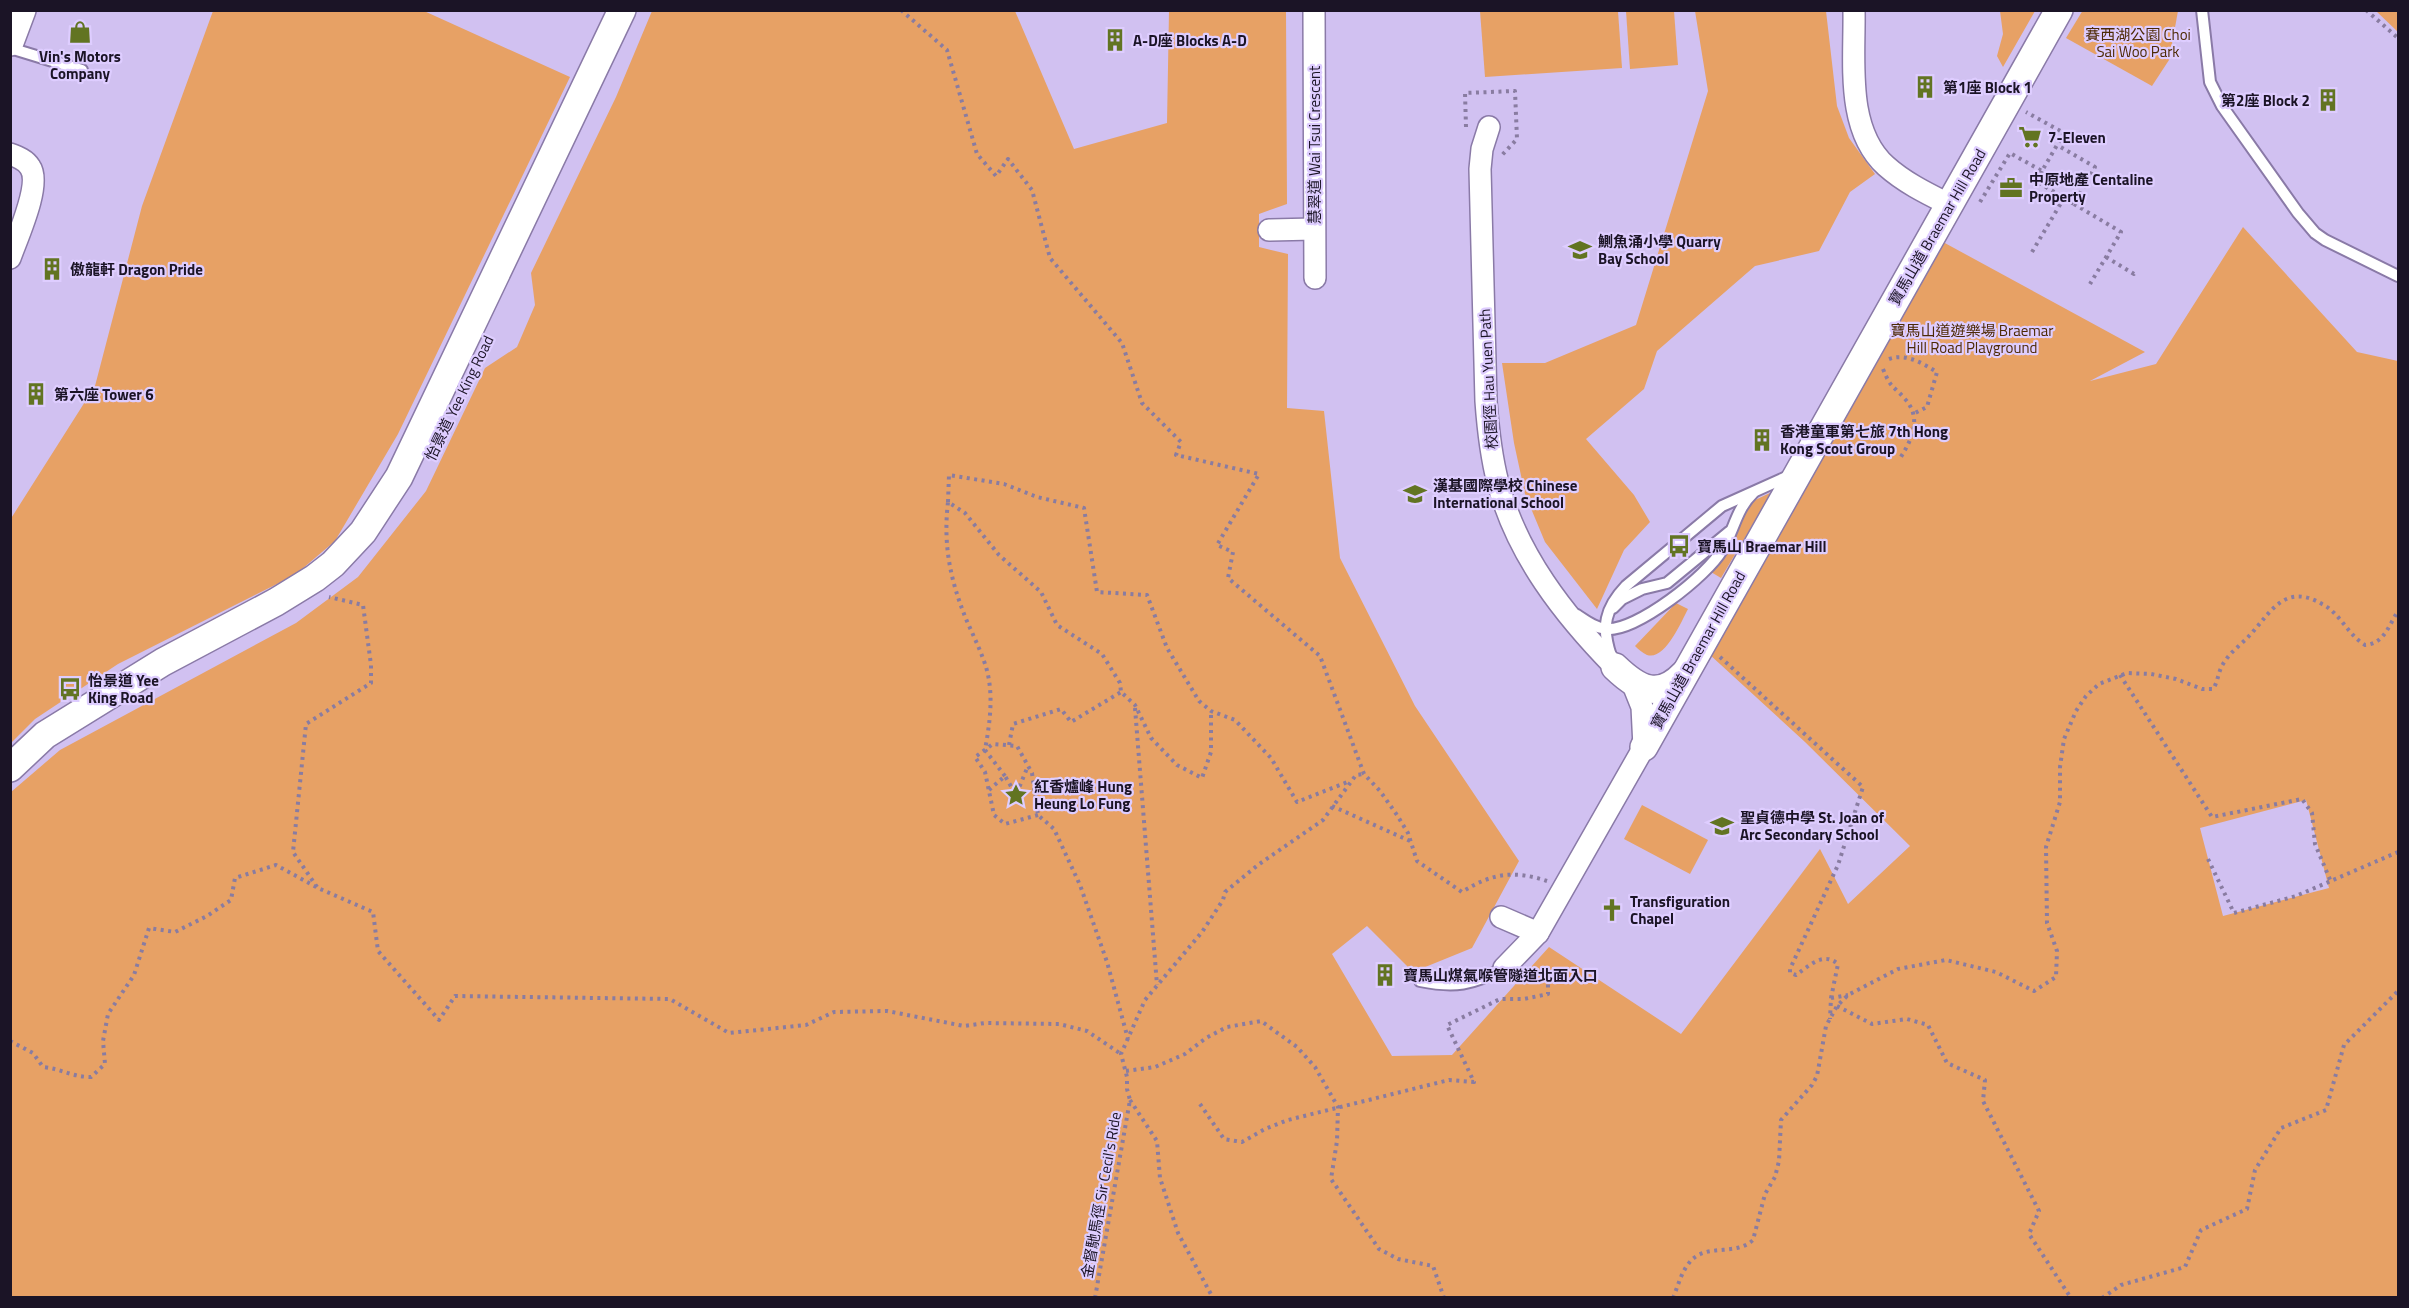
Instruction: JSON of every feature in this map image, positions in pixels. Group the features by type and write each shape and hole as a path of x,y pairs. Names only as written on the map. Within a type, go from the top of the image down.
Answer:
{"street":[{"path":"10,42 22,10"},
{"name":"怡景道 Yee King Road","path":"10,768 45,735 163,663 276,602 315,578 333,564 363,532 399,477 606,32 622,10"},
{"name":"慧翠道 Wai Tsui Crescent","path":"1314,10 1315,279"},
{"path":"1854,10 1856,103 1860,122 1873,150 1885,165 1900,177 1954,208"},
{"name":"寶馬山道 Braemar Hill Road","path":"1504,968 1538,933 1689,669 1797,473 1954,208 2059,10"},
{"name":"校園徑 Hau Yuen Path","path":"1490,127 1482,149 1480,169 1489,433 1498,483 1512,522 1559,604 1634,687 1644,717 1644,747"},
{"path":"10,154 30,167 34,184 10,258"},
{"path":"1269,230 1314,229"},
{"path":"1620,671 1651,689 1664,690 1673,685 1689,669"},
{"path":"1501,917 1538,933"}],"lane":[{"path":"2202,10 2210,82 2222,106 2298,213 2315,233 2333,245 2398,276"},
{"path":"10,48 82,70"},
{"path":"1620,671 1608,648 1605,630 1606,614 1618,594 1722,506 1797,473"},
{"path":"1559,604 1594,626 1605,630 1635,622 1676,596 1711,567 1723,549 1738,512 1755,491"},
{"path":"1606,614 1623,599 1642,589 1667,583 1730,531"},
{"path":"1419,981 1444,986 1468,984 1504,968"}],"path":[{"path":"902,10 946,50 977,154 996,176 1008,159 1032,190 1050,258 1122,343 1142,403 1181,442 1176,455 1259,474 1217,545 1233,552 1228,578 1320,656 1364,774 1380,791 1408,834 1417,861 1462,892 1481,880 1495,875 1530,875 1551,882"},
{"path":"2366,10 2398,38"},
{"path":"2023,110 2064,133 2036,181 2121,232 2090,284"},
{"path":"2057,145 2095,167 2074,204"},
{"path":"1979,204 2010,153 2042,171"},
{"path":"2032,252 2064,198"},
{"path":"2106,257 2134,273 2136,271"},
{"path":"1899,460 1910,442 1916,423 1905,399 1890,386 1880,363 1899,356 1921,362 1937,372 1928,407 1913,414"},
{"path":"1028,765 1016,795 985,750 991,710 986,667 963,612 948,565 945,528 949,475 1004,484 1036,497 1084,508 1097,592 1147,595 1167,648 1199,701 1211,711 1235,720 1270,758 1297,802 1351,781"},
{"path":"948,502 965,513 999,555 1041,592 1057,625 1102,654 1120,683 1121,692 1135,705 1151,738 1177,765 1202,778 1211,752 1211,711"},
{"path":"318,888 293,852 306,724 371,683 371,664 363,605 323,596 331,591"},
{"path":"1831,998 1848,995 1898,969 1946,960 1996,972 2034,991 2056,977 2056,951 2048,922 2046,853 2049,834 2060,802 2062,748 2071,723 2086,696 2099,684 2134,672 2176,679 2206,690 2212,689 2224,663 2232,653 2251,635 2270,610 2290,597 2308,598 2325,605 2365,645 2374,644 2380,639 2398,612"},
{"path":"1717,654 1863,787 1838,865 1790,969 1792,975 1796,975 1821,958 1836,961 1838,968 1831,998 1830,1019"},
{"path":"2120,675 2212,817 2302,799 2312,813 2315,844 2331,882"},
{"path":"1009,745 1013,724 1061,709 1071,722 1121,692"},
{"path":"1135,705 1157,986"},
{"path":"1038,814 1005,824 994,814 985,772 975,757 993,744 1017,746 1028,765 1032,773 1038,814 1054,829 1080,885 1107,962 1128,1040"},
{"path":"10,1041 33,1053 43,1067 61,1069 76,1077 91,1077 105,1064 103,1041 108,1014 135,975 149,928 175,932 207,916 231,900 235,878 276,865 318,888 373,912 378,951 439,1020 455,996 670,999 729,1033 806,1025 834,1012 886,1011 964,1026 985,1023 1059,1024 1087,1031 1120,1054 1145,1000 1202,932 1223,900 1225,892 1323,819 1356,775 1364,774"},
{"path":"989,790 1005,776"},
{"path":"1332,806 1410,842"},
{"path":"2208,859 2234,913 2296,896 2398,852"},
{"path":"1200,1104 1224,1139 1242,1142 1265,1129 1288,1120 1338,1107 1449,1080 1474,1082 1447,1025 1500,999 1524,999 1548,994 1548,978 1526,964"},
{"path":"2103,1297 2121,1286 2185,1267 2201,1230 2247,1209 2255,1170 2281,1128 2325,1110 2344,1045 2398,991"},
{"path":"1673,1298 1686,1267 1696,1256 1710,1251 1740,1248 1753,1240 1764,1198 1775,1177 1779,1161 1781,1119 1812,1085 1817,1076 1826,1026 1837,1006 1848,995"},
{"path":"1837,1006 1872,1024 1907,1019 1928,1025 1947,1063 1985,1080 1983,1101 2039,1211 2029,1234 2071,1298"},
{"path":"1126,1071 1155,1067 1185,1054 1206,1038 1227,1027 1261,1021 1303,1053 1315,1067 1338,1107 1337,1141 1331,1179 1379,1249 1398,1259 1434,1266 1444,1298"},
{"name":"金督馳馬徑 Sir Cecil's Ride","path":"1095,1298 1130,1100 1126,1071 1120,1054"},
{"path":"1130,1100 1157,1142 1160,1178 1178,1233 1213,1298"}],"green space":[{"name":"賽西湖公園 Choi Sai Woo Park","path":"2083,10 2178,11 2169,60 2152,86 2066,38"},
{"path":"213,11 424,11 570,77 398,434 335,541 295,575 118,664 35,719 11,743 10,520 95,386 142,206"},
{"name":"寶馬山道遊樂場 Braemar Hill Road Playground","path":"652,11 1015,11 1074,149 1167,123 1169,11 1286,11 1287,204 1259,214 1259,247 1288,254 1287,408 1324,411 1340,558 1415,706 1519,861 1472,948 1413,972 1367,926 1332,954 1392,1056 1452,1055 1549,947 1681,1034 1820,849 1848,904 1910,846 1805,742 1709,654 1821,461 1943,242 2145,352 2090,381 2156,364 2243,227 2357,352 2398,361 2398,1297 11,1298 11,792 60,750 296,623 358,577 426,491 485,368 517,347 535,305 531,273 616,97","holes":["2306,800 2329,888 2223,916 2200,828"]},
{"path":"1480,11 1618,11 1622,68 1485,77"},
{"path":"1626,11 1674,11 1678,65 1630,69"},
{"path":"1695,11 1826,11 1837,106 1849,138 1875,174 1850,192 1819,251 1755,266 1657,351 1644,389 1586,439 1634,495 1650,522 1624,550 1597,609 1545,542 1525,494 1514,443 1502,363 1545,363 1636,325 1708,91"},
{"path":"2000,11 2035,11 2003,67 1997,56 2003,34"},
{"path":"2376,11 2398,11 2398,32"},
{"path":"1772,492 1721,578 1711,572 1753,501"},
{"path":"1676,603 1688,609 1677,631 1660,652 1654,655 1645,654 1635,646"},
{"path":"1642,805 1708,840 1690,874 1624,839"}],"place":[{"name":"Vin's Motors Company","path":"80,32"},
{"name":"A-D座 Blocks A-D","path":"1115,40"},
{"name":"第1座 Block 1","path":"1925,87"},
{"name":"第2座 Block 2","path":"2328,100"},
{"name":"7-Eleven","path":"2030,137"},
{"name":"中原地產 Centaline Property","path":"2011,188"},
{"name":"鰂魚涌小學 Quarry Bay School","path":"1580,250"},
{"name":"傲龍軒 Dragon Pride","path":"52,269"},
{"name":"第六座 Tower 6","path":"36,394"},
{"name":"香港童軍第七旅 7th Hong Kong Scout Group","path":"1762,440"},
{"name":"漢基國際學校 Chinese International School","path":"1415,494"},
{"name":"寶馬山 Braemar Hill","path":"1679,546"},
{"name":"怡景道 Yee King Road","path":"70,689"},
{"name":"紅香爐峰 Hung Heung Lo Fung","path":"1016,795"},
{"name":"聖貞德中學 St. Joan of Arc Secondary School","path":"1722,826"},
{"name":"Transfiguration Chapel","path":"1612,910"},
{"name":"寶馬山煤氣喉管隧道北面入口","path":"1385,975"}]}
